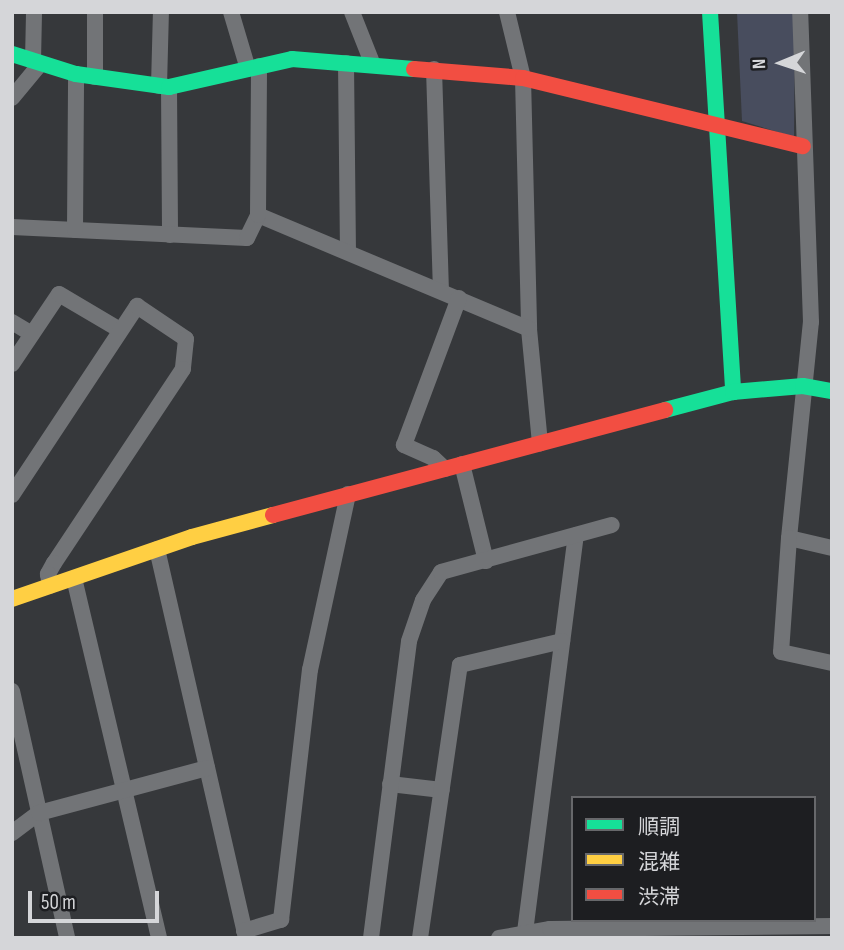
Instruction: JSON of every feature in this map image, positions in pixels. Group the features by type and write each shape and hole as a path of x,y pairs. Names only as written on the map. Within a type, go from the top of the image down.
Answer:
{"street":[{"path":"12,98 36,62 34,12"},
{"path":"95,12 95,77"},
{"path":"161,12 170,235"},
{"path":"12,228 247,238 258,215 254,68 231,12"},
{"path":"352,12 373,65"},
{"path":"507,12 523,78 529,329 540,443"},
{"path":"710,12 733,392"},
{"path":"800,12 811,322 789,538 781,652 832,663"},
{"path":"12,54 76,74 164,86 292,59 523,78 803,146"},
{"path":"346,63 348,251"},
{"path":"434,69 441,290"},
{"path":"75,230 76,74"},
{"path":"258,215 529,329"},
{"path":"12,364 59,294 120,330"},
{"path":"445,469 433,458 404,445 459,298"},
{"path":"12,495 137,306 186,339 183,369 54,563 48,574 50,586"},
{"path":"12,321 32,334"},
{"path":"12,599 157,549 348,494 733,392 803,386 832,391"},
{"path":"462,464 486,561"},
{"path":"157,549 245,935 281,920 310,670 348,494"},
{"path":"371,938 409,641 423,600 441,572 612,525"},
{"path":"525,932 576,535"},
{"path":"789,538 832,548"},
{"path":"74,578 159,938"},
{"path":"420,938 460,665 562,642"},
{"path":"12,691 67,938"},
{"path":"12,833 39,813 207,768"},
{"path":"390,784 442,790"},
{"path":"499,938 525,932 832,926"}],"shaded area":[{"path":"737,12 795,12 794,137 742,121"}],"traffic: fast":[{"path":"710,12 733,392"},
{"path":"12,54 76,74 169,87 292,59 414,69"},
{"path":"665,410 733,392 803,386 832,391"}],"traffic: slow":[{"path":"12,599 192,537 273,515"}],"traffic: jam":[{"path":"414,69 523,78 803,146"},
{"path":"273,515 665,410"}]}
